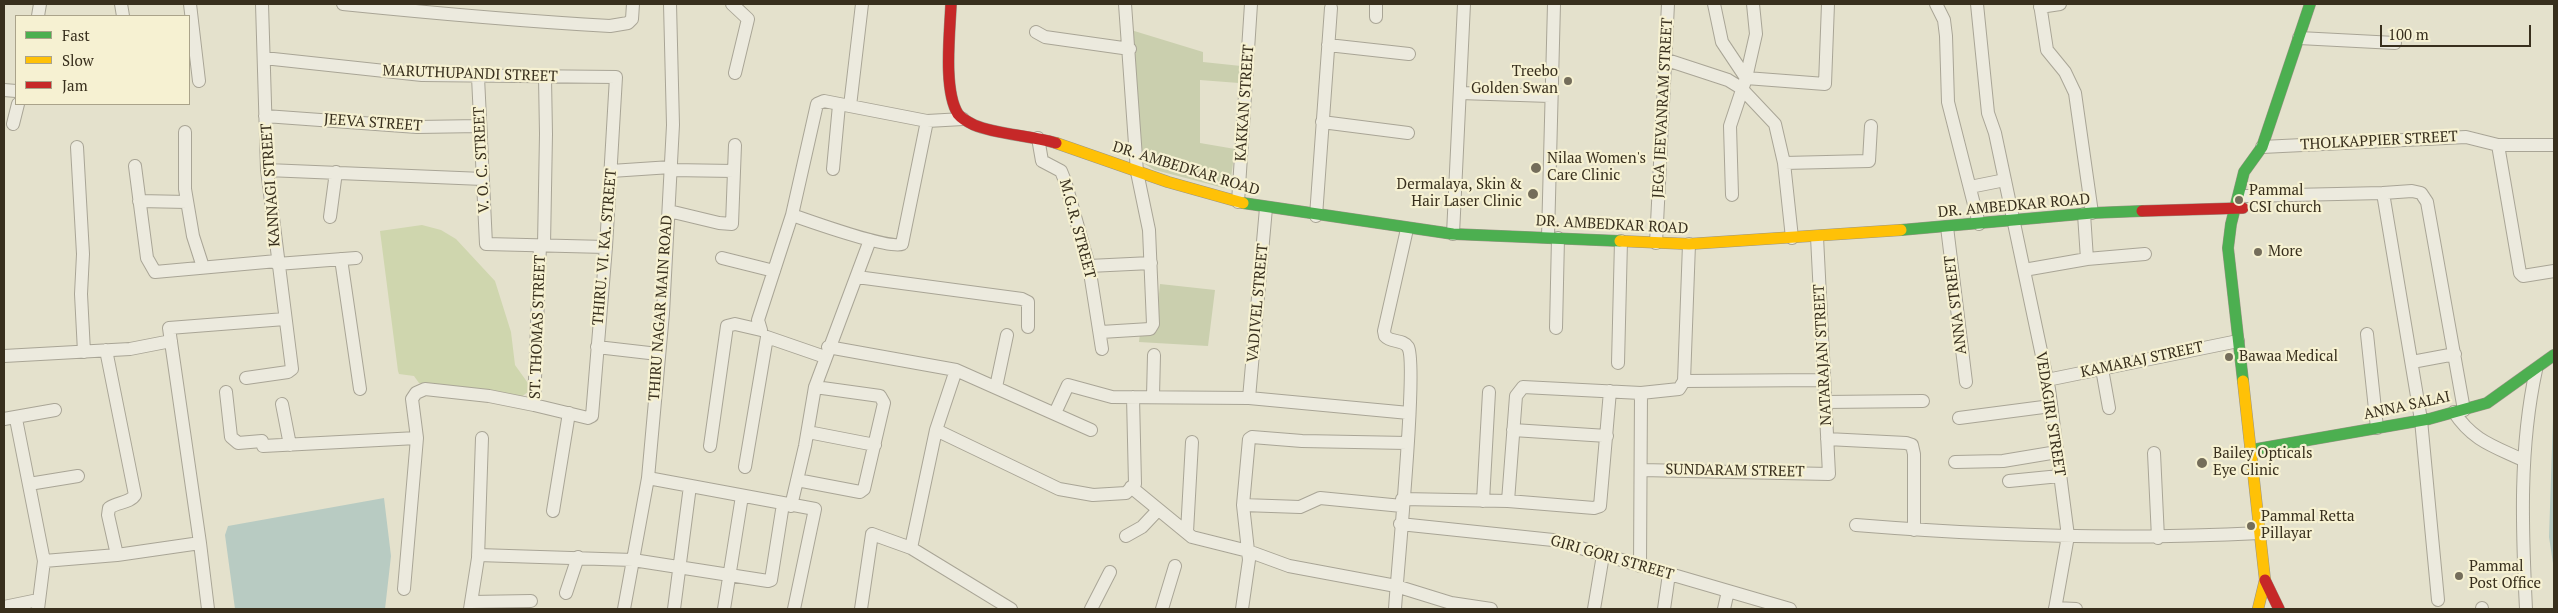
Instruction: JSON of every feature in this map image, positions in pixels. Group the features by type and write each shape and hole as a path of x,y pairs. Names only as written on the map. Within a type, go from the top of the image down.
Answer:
{"street":[{"path":"190,4 199,81"},
{"name":"KANNAGI STREET","path":"246,378 288,372 292,366 277,263 267,170 262,4"},
{"path":"343,4 450,10 473,15 610,26 628,23 632,19 633,4"},
{"name":"THIRU NAGAR MAIN ROAD","path":"624,609 648,478 663,313 673,125 670,4"},
{"path":"732,4 748,19 735,74"},
{"path":"833,169 862,4"},
{"path":"951,4 951,92 955,109 963,119"},
{"path":"1101,332 1153,327 1149,230 1137,172 1130,49 1125,4"},
{"name":"KAKKAN STREET","path":"1238,202 1252,4"},
{"path":"1453,234 1464,4"},
{"path":"1554,4 1550,96 1556,328"},
{"name":"JEGA JEEVANRAM STREET","path":"1656,242 1667,60 1668,4"},
{"path":"1714,4 1722,42 1744,83 1775,124 1784,163 1792,238"},
{"path":"1732,195 1730,126 1744,83 1756,34 1753,4"},
{"path":"1667,60 1728,80 1744,83 1824,84 1828,4"},
{"path":"1936,4 1944,20 1946,36 1948,102 1979,224"},
{"name":"VEDAGIRI STREET","path":"1977,4 1988,113 1995,133 2047,380 2068,536 2055,609"},
{"path":"2060,4 2040,5 2047,50 2065,72 2075,93 2088,213 2087,259"},
{"path":"2278,609 2265,580 2228,248 2241,204 2244,172 2262,146 2310,4"},
{"path":"1316,216 1331,8"},
{"path":"1036,32 1045,37 1130,49"},
{"path":"2299,38 2395,43"},
{"path":"1328,45 1409,54"},
{"name":"MARUTHUPANDI STREET","path":"264,58 422,75 545,78 616,77"},
{"name":"V. O. C. STREET","path":"478,77 486,244 542,245"},
{"name":"THIRU. VI. KA. STREET","path":"592,416 612,171 616,77"},
{"name":"ST. THOMAS STREET","path":"545,78 546,134 534,405 588,418 592,416"},
{"path":"1460,94 1550,96"},
{"path":"710,446 727,326 735,324 761,330 758,320 792,215 817,104 824,101 927,121 963,119"},
{"path":"14,124 18,105"},
{"name":"JEEVA STREET","path":"265,116 417,127 480,126"},
{"name":"DR. AMBEDKAR ROAD","path":"963,119 976,125 1038,138 1137,172 1238,202 1316,216 1453,234 1689,244 1817,237 1947,227 2088,213 2241,204"},
{"path":"792,215 870,240 897,246 902,244 927,121"},
{"path":"1322,122 1408,133"},
{"path":"1784,163 1869,161 1871,126"},
{"path":"185,132 185,189 193,236 202,267"},
{"name":"THOLKAPPIER STREET","path":"2262,146 2466,137 2498,145 2554,145"},
{"name":"M.G.R. STREET","path":"1038,138 1042,162 1061,171 1089,266 1101,332 1102,348"},
{"path":"669,211 719,223 732,224 735,145"},
{"path":"2498,145 2520,273 2524,276 2554,271"},
{"path":"77,147 83,254 81,294 84,352"},
{"path":"135,166 147,258 152,269 160,272 202,267 356,258"},
{"path":"612,171 671,168 734,170"},
{"path":"267,170 483,179"},
{"path":"330,217 336,172"},
{"path":"1970,187 2005,180"},
{"path":"2241,204 2412,191 2422,193 2427,202 2455,354 2459,411 2462,425 2476,438 2523,460"},
{"path":"2383,193 2422,420 2438,600"},
{"path":"139,201 187,202"},
{"name":"VADIVEL STREET","path":"1249,398 1266,208"},
{"name":"ANNA STREET","path":"1947,227 1966,382"},
{"path":"1394,609 1410,413 1411,358 1408,346 1403,342 1388,340 1384,336 1384,331 1406,229"},
{"name":"NATARAJAN STREET","path":"1817,237 1829,474"},
{"path":"478,555 633,560 771,580 787,505 797,480 816,387 827,352 870,240"},
{"path":"1618,363 1621,241"},
{"path":"1508,501 1516,396 1523,387 1641,393 1679,389 1684,381 1689,244"},
{"path":"542,245 606,247"},
{"path":"2024,270 2087,259 2145,254"},
{"path":"722,258 774,271"},
{"path":"341,259 360,390"},
{"path":"1089,266 1151,263"},
{"path":"857,277 1022,299 1028,302 1028,327"},
{"path":"208,609 169,328 285,320"},
{"path":"2367,334 2377,428"},
{"path":"996,387 1007,335"},
{"path":"745,467 767,337 827,352 956,370 1090,430"},
{"path":"4,356 130,349 171,341"},
{"name":"KAMARAJ STREET","path":"2047,380 2238,341"},
{"path":"597,347 658,354"},
{"path":"106,350 132,477 134,498 109,508 108,515 117,555"},
{"path":"2412,362 2455,354"},
{"path":"1153,396 1154,355"},
{"name":"ANNA SALAI","path":"2251,450 2422,420 2487,403 2536,370 2554,355"},
{"path":"2102,369 2109,408"},
{"path":"911,548 936,430 956,370"},
{"path":"2526,609 2523,460 2528,405 2536,370"},
{"path":"1684,381 1824,380"},
{"path":"1055,414 1068,385 1112,397 1249,398 1410,413"},
{"path":"797,480 860,492 866,485 875,445 883,399 880,396 816,387"},
{"path":"404,589 417,438 412,399 416,393 426,388 489,396 534,405"},
{"path":"1243,505 1300,507 1320,498 1402,503 1508,501 1594,508 1602,503 1610,391"},
{"path":"226,392 233,441 238,443 257,440 262,441 263,446 417,438"},
{"path":"1483,501 1489,392"},
{"path":"1640,566 1641,393"},
{"path":"936,430 1059,489 1093,495 1126,493 1135,484 1133,397"},
{"path":"1825,402 1923,401"},
{"path":"282,404 290,445"},
{"path":"1959,418 2051,406"},
{"path":"4,607 38,605 44,561 29,484 10,419 55,410"},
{"path":"554,511 569,413"},
{"path":"1513,430 1606,436"},
{"path":"808,432 875,445"},
{"path":"1242,609 1248,551 1243,505 1249,439 1252,437 1302,441 1407,443"},
{"path":"482,438 478,555 470,606 531,601"},
{"path":"1827,439 1906,442 1912,445 1914,454 1914,530"},
{"path":"1187,532 1192,442"},
{"path":"1955,462 2003,461 2057,452"},
{"path":"2154,453 2158,538"},
{"name":"SUNDARAM STREET","path":"1640,470 1829,474"},
{"path":"29,484 78,476"},
{"path":"2009,481 2060,476"},
{"path":"648,478 815,509 794,609"},
{"path":"674,609 690,486"},
{"path":"1131,487 1192,537 1248,551 1289,566 1396,586 1451,603 1491,609"},
{"path":"724,609 742,496"},
{"path":"1126,536 1142,527 1158,510"},
{"name":"GIRI GORI STREET","path":"1400,524 1552,540 1790,609"},
{"path":"1856,525 1914,530 2158,538 2260,533"},
{"path":"861,609 872,534 911,548 996,606 1011,609"},
{"path":"44,561 117,555 200,542"},
{"path":"1594,609 1603,555"},
{"path":"566,593 578,557"},
{"path":"1162,609 1175,566"},
{"path":"1091,609 1110,572"},
{"path":"1664,609 1669,574"},
{"path":"2258,609 2265,580"},
{"path":"1724,609 1728,591"},
{"path":"2055,609 2076,609"}],"green space":[{"path":"1131,30 1203,52 1203,62 1241,66 1239,83 1200,80 1200,143 1235,149 1230,185 1224,188 1155,170 1143,163"},
{"path":"422,225 441,230 456,239 495,281 511,332 515,365 530,386 529,391 520,398 427,385 419,383 414,376 399,374 380,231"},
{"path":"1160,284 1215,290 1208,346 1139,342 1140,333 1155,332"}],"shaded area":[{"path":"2554,389 2554,570 2549,537"},
{"path":"384,498 391,556 385,609 235,609 225,535 228,526"}],"traffic: fast":[{"path":"2243,381 2228,248 2231,224 2244,172 2262,147 2310,4"},
{"path":"1243,203 1453,234 1620,241"},
{"path":"1901,230 2092,213 2142,211"},
{"path":"2251,450 2429,419 2487,403 2554,355"}],"traffic: slow":[{"path":"1056,143 1168,182 1243,203"},
{"path":"1620,241 1689,244 1901,230"},
{"path":"2243,381 2265,580 2258,609"}],"traffic: jam":[{"path":"951,4 949,76 953,104 958,114 967,122 984,128 1056,143"},
{"path":"2142,211 2243,208"},
{"path":"2265,580 2279,609"}],"place":[{"name":"Treebo Golden Swan","path":"1568,81"},
{"name":"Nilaa Women's Care Clinic","path":"1536,168"},
{"name":"Dermalaya, Skin & Hair Laser Clinic","path":"1533,194"},
{"name":"Pammal CSI church","path":"2239,200"},
{"name":"More","path":"2258,252"},
{"name":"Bawaa Medical","path":"2229,357"},
{"name":"Bailey Opticals Eye Clinic","path":"2202,463"},
{"name":"Pammal Retta Pillayar","path":"2251,526"},
{"name":"Pammal Post Office","path":"2459,576"}]}
